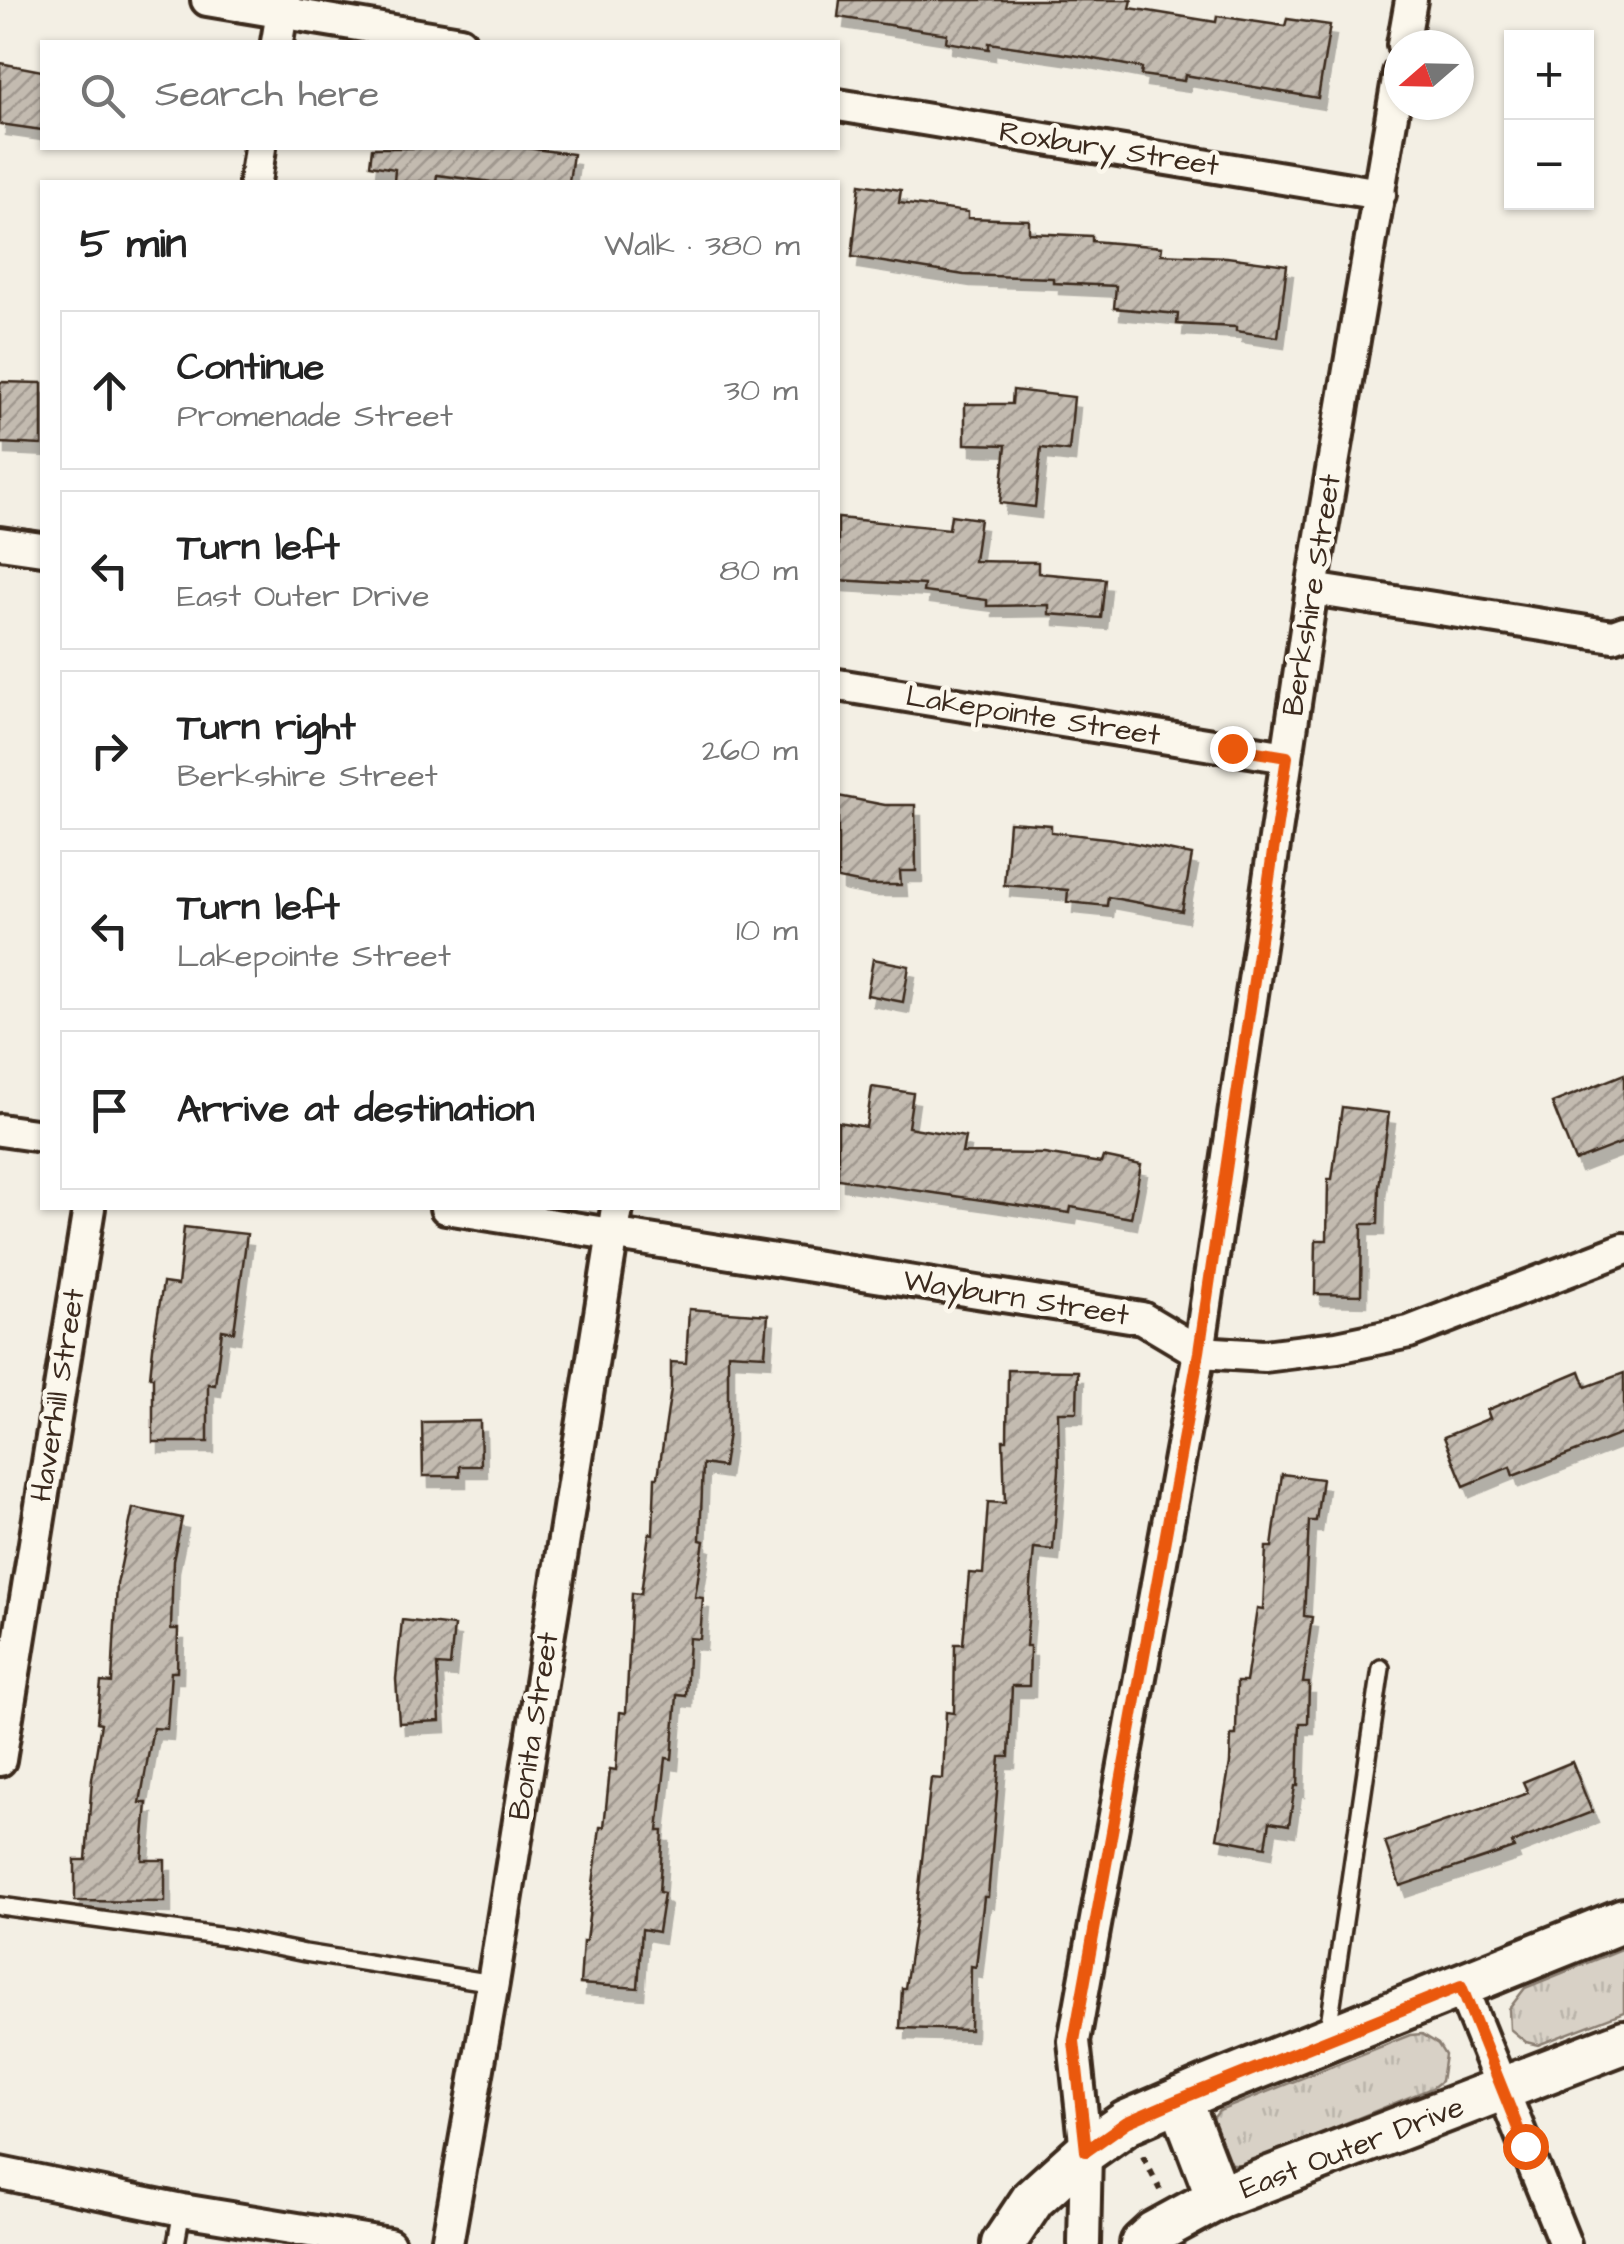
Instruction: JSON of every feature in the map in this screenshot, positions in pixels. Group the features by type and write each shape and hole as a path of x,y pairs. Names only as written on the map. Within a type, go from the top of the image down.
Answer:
{"street":[{"path":"207,0 281,18 445,40"},
{"path":"1406,30 1410,0"},
{"name":"Roxbury Street","path":"840,104 1380,194"},
{"name":"Berkshire Street","path":"1084,2244 1086,2151 1074,2041 1199,1352 1312,590 1392,120"},
{"path":"255,180 260,150"},
{"path":"0,542 40,550"},
{"path":"1312,590 1613,636 1624,632"},
{"name":"Lakepointe Street","path":"840,685 1287,757"},
{"path":"0,1130 40,1136"},
{"name":"Haverhill Street","path":"0,1760 9,1639 89,1210"},
{"name":"Wayburn Street","path":"470,1210 615,1222 1142,1318 1199,1352 1264,1356 1337,1348 1409,1332 1624,1249"},
{"name":"Bonita Street","path":"447,2244 493,1983 615,1222"},
{"path":"1003,2244 1033,2199 1086,2151 1127,2122 1624,1920"},
{"path":"1461,1986 1565,2244"},
{"name":"East Outer Drive","path":"1142,2244 1154,2233 1218,2198 1503,2092 1624,2042"},
{"path":"1180,2099 1218,2198"},
{"path":"0,2174 182,2210 389,2244"}],"lane":[{"path":"1327,2040 1381,1668"},
{"path":"0,1906 232,1938 305,1954 493,1983"},
{"path":"176,2244 182,2210"}],"path":[{"path":"1140,2149 1165,2200"}],"green space":[{"path":"1624,1948 1624,2012 1538,2045 1526,2042 1510,2029 1509,2009 1525,1988"},
{"path":"1422,2034 1438,2044 1445,2055 1441,2081 1432,2088 1243,2165 1225,2163 1211,2121 1219,2111 1410,2035"}],"building":[{"path":"840,0 1132,0 1130,8 1216,22 1217,16 1285,26 1287,19 1330,25 1318,98 1185,75 1184,81 1141,75 1142,68 1079,56 989,43 989,49 946,42 947,34 838,17"},
{"path":"0,63 40,71 40,130 0,124"},
{"path":"372,150 542,150 573,154 569,180 476,180 437,175 436,180 394,180 395,169 370,165"},
{"path":"860,184 901,190 899,203 968,212 968,218 1029,220 1029,233 1092,236 1092,241 1162,247 1161,254 1287,265 1278,337 1236,331 1236,327 1177,324 1178,314 1114,308 1116,286 1053,283 1053,278 964,275 852,257"},
{"path":"0,382 40,383 40,445 0,443"},
{"path":"1013,390 1074,397 1069,451 1041,448 1035,507 1000,503 1006,445 965,444 965,404 1012,404"},
{"path":"951,515 980,519 974,561 1038,562 1038,573 1105,579 1101,618 1049,614 1049,605 987,606 987,600 923,592 924,585 840,580 840,518 949,529"},
{"path":"840,796 885,805 915,805 916,871 900,871 901,885 840,879"},
{"path":"1009,822 1051,825 1051,832 1114,839 1192,855 1182,911 1108,897 1107,906 1067,902 1068,890 1004,885"},
{"path":"873,959 909,966 903,1002 867,995"},
{"path":"1624,1074 1624,1142 1575,1161 1552,1103"},
{"path":"872,1087 913,1093 908,1127 965,1137 962,1153 1044,1154 1101,1163 1103,1157 1141,1165 1131,1218 1071,1207 1070,1213 840,1179 840,1122 866,1127"},
{"path":"1342,1107 1389,1113 1378,1224 1362,1224 1361,1295 1315,1294 1316,1240 1327,1240 1328,1179 1332,1179"},
{"path":"184,1227 247,1234 234,1332 222,1330 215,1385 208,1384 208,1442 153,1442 150,1377 154,1338 163,1283 178,1285"},
{"path":"689,1309 768,1315 765,1355 728,1353 728,1433 723,1467 703,1464 700,1540 704,1541 695,1597 703,1598 700,1639 689,1638 686,1696 677,1695 672,1759 666,1758 658,1831 663,1831 659,1892 664,1893 658,1932 642,1929 638,1988 580,1984 600,1827 604,1827 610,1769 616,1770 620,1712 626,1713 632,1593 641,1594 649,1533 653,1534 655,1477 671,1389 671,1362 686,1363"},
{"path":"1008,1370 1078,1371 1077,1412 1058,1412 1059,1470 1053,1550 1034,1548 1026,1646 1030,1646 1029,1686 1012,1686 1009,1757 1000,1757 988,1897 984,1897 976,1967 971,1966 970,2030 900,2028 931,1778 943,1779 946,1712 954,1713 955,1644 963,1644 969,1573 983,1574 988,1502 1005,1503 1003,1440 1007,1440"},
{"path":"1580,1371 1586,1387 1624,1373 1624,1433 1513,1476 1510,1467 1464,1486 1444,1437 1490,1418 1487,1410"},
{"path":"480,1421 481,1466 460,1466 460,1476 423,1476 422,1422"},
{"path":"1282,1474 1322,1479 1316,1521 1309,1521 1304,1616 1312,1617 1303,1683 1309,1683 1308,1723 1300,1723 1298,1786 1289,1825 1270,1822 1266,1847 1217,1838 1231,1735 1236,1735 1237,1682 1246,1682 1257,1609 1263,1610 1266,1547 1272,1547"},
{"path":"133,1508 182,1518 173,1561 171,1629 178,1629 177,1672 171,1672 167,1729 153,1728 140,1803 147,1803 142,1860 165,1860 165,1902 75,1901 75,1860 86,1860 101,1723 97,1722 101,1682 112,1683 117,1584"},
{"path":"402,1620 454,1626 450,1666 437,1665 440,1721 399,1723 396,1679"},
{"path":"1572,1762 1592,1812 1512,1843 1514,1848 1400,1886 1385,1842 1528,1793 1523,1782"}],"route":[{"path":"1232,748 1287,757 1199,1352 1074,2041 1086,2151 1127,2122 1461,1986 1525,2146"}]}
